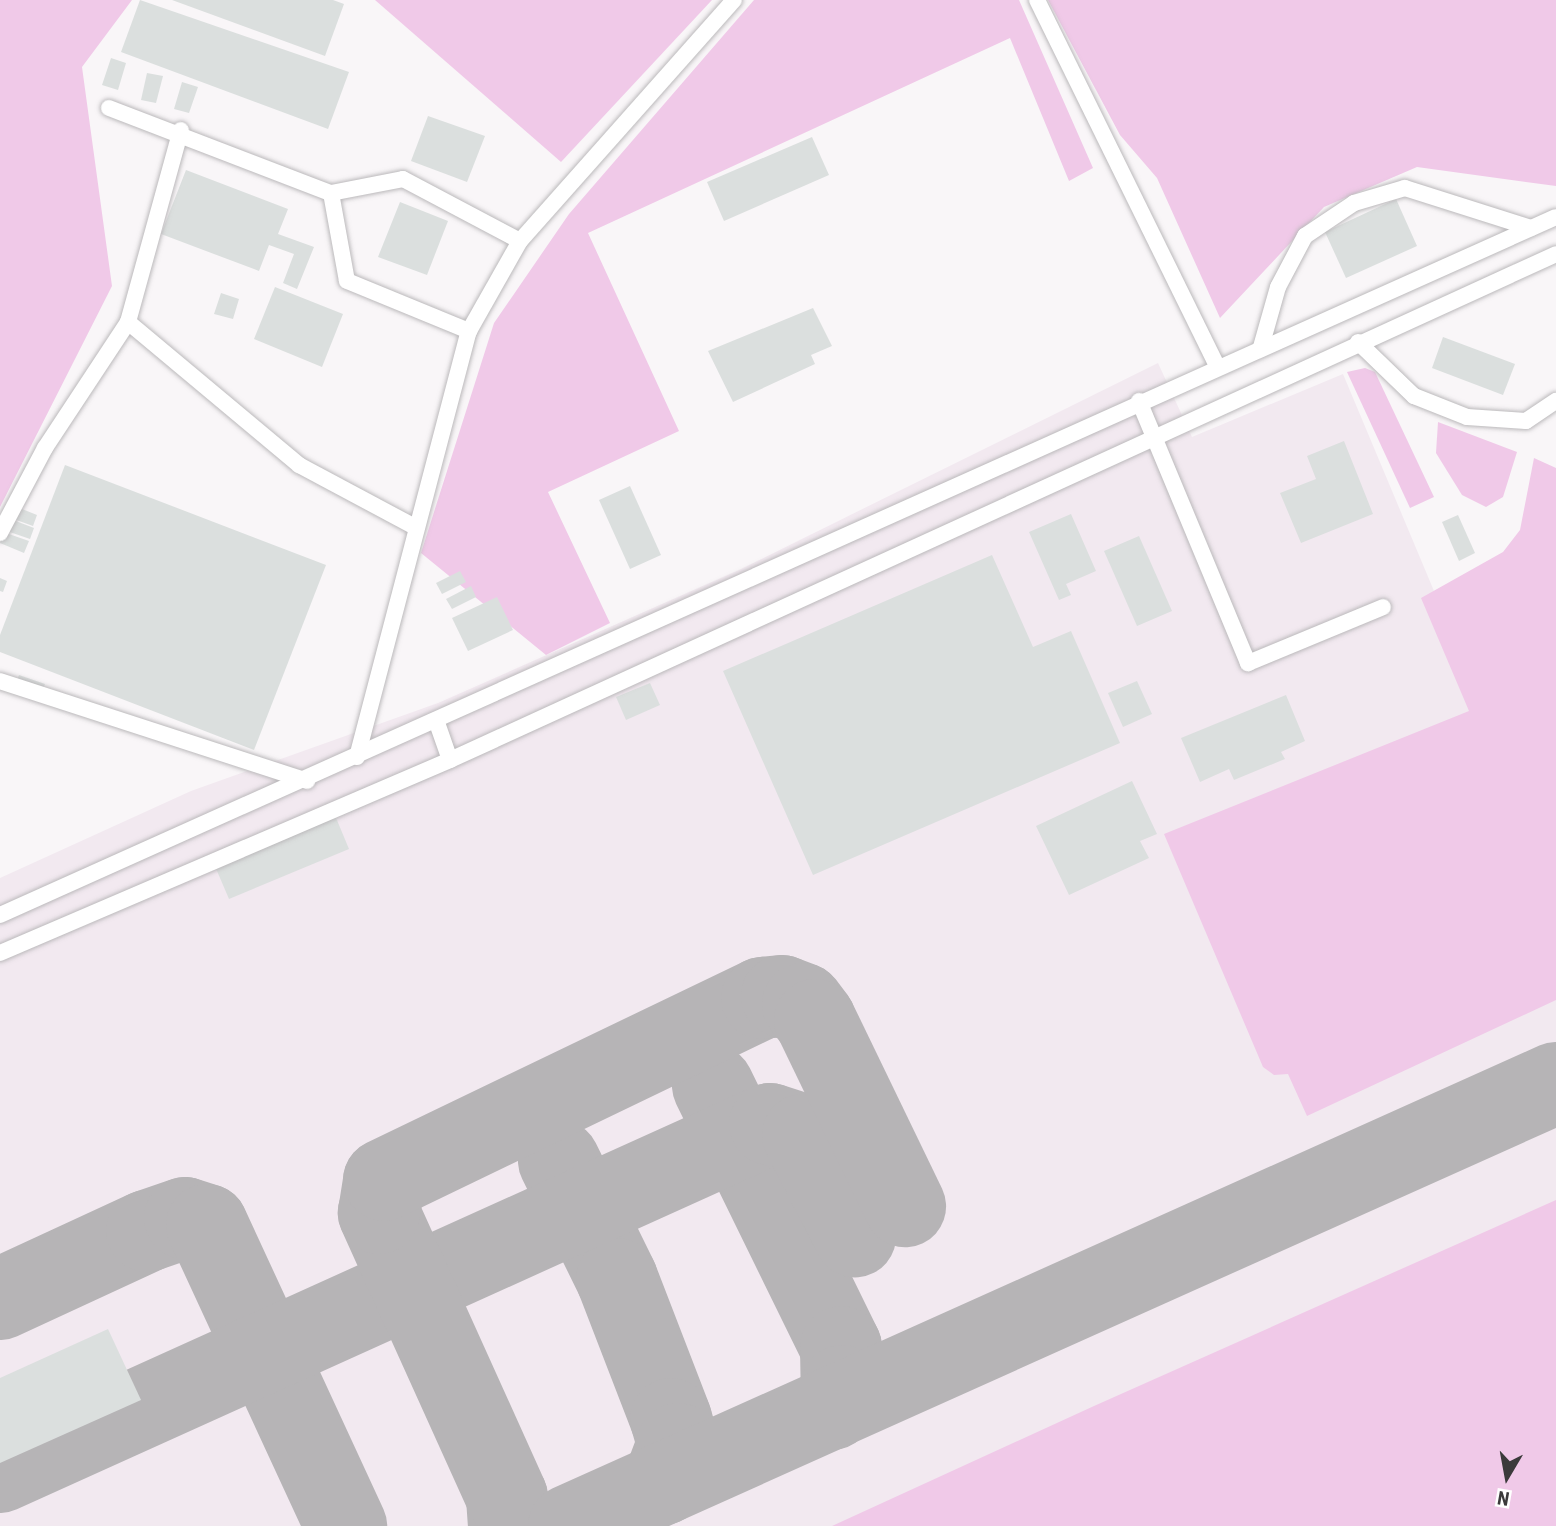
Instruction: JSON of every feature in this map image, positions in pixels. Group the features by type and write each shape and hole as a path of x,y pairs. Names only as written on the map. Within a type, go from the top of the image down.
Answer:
{"lane":[{"path":"357,757 415,527 469,331 520,242 734,0"},
{"path":"1037,0 1217,366"},
{"path":"109,107 181,130 331,193 403,179 520,242"},
{"path":"0,533 45,448 128,322 181,130"},
{"path":"1261,347 1279,287 1305,236 1354,203 1405,188 1531,228"},
{"path":"331,193 347,281 469,331"},
{"path":"0,915 307,781 1139,401 1556,217"},
{"path":"0,953 450,760 1358,342 1556,254"},
{"path":"128,322 299,465 415,527"},
{"path":"1358,342 1414,396 1467,417 1526,422 1556,401"},
{"path":"1139,401 1248,663 1383,607"},
{"path":"0,681 307,781"},
{"path":"436,720 450,760"}],"shaded area":[{"path":"0,0 132,0 82,67 112,286 0,507"},
{"path":"375,0 712,0 561,162"},
{"path":"754,0 1019,0 1093,168 1069,181 1010,38 588,233 679,431 548,492 610,623 546,655 421,553 494,323 569,214"},
{"path":"1048,0 1556,0 1556,186 1417,167 1324,207 1220,318 1157,178 1120,135"},
{"path":"1158,363 1192,437 1343,374 1525,808 1556,795 1556,1526 0,1526 0,878 191,791 438,703 739,570"},
{"path":"1365,368 1375,372 1434,497 1410,508 1347,372"},
{"path":"1438,422 1517,452 1503,497 1486,507 1462,495 1436,453"},
{"path":"1534,458 1556,468 1556,1000 1307,1116 1288,1074 1274,1075 1263,1067 1164,834 1469,711 1421,598 1503,552 1520,530"},
{"path":"1556,1200 1556,1526 832,1526 1094,1406"}],"building":[{"path":"140,0 349,72 328,129 121,52"},
{"path":"172,0 333,0 344,4 325,56"},
{"path":"111,58 126,63 118,90 102,85"},
{"path":"147,73 163,76 156,103 141,100"},
{"path":"182,82 198,87 189,113 174,109"},
{"path":"428,116 485,136 467,182 411,161"},
{"path":"812,137 829,175 724,221 707,182"},
{"path":"186,170 288,209 278,234 314,247 297,289 283,283 294,254 269,245 259,271 161,234"},
{"path":"1396,199 1417,246 1346,278 1325,232"},
{"path":"400,202 448,221 427,275 378,257"},
{"path":"275,287 343,314 322,367 254,339"},
{"path":"221,293 239,299 233,319 214,314"},
{"path":"813,308 832,346 811,355 815,364 733,402 708,351"},
{"path":"1443,337 1515,364 1503,395 1432,368"},
{"path":"1344,441 1373,514 1301,543 1280,493 1316,479 1307,456"},
{"path":"65,465 326,565 254,750 0,652 0,635"},
{"path":"630,486 661,555 630,569 599,500"},
{"path":"12,505 37,515 33,526 8,517"},
{"path":"1071,514 1096,571 1066,584 1071,595 1059,600 1029,532"},
{"path":"1458,515 1475,553 1459,561 1442,522"},
{"path":"8,518 34,528 30,539 4,530"},
{"path":"3,532 29,541 24,553 0,543"},
{"path":"1139,536 1172,611 1137,626 1104,551"},
{"path":"992,555 1033,647 1071,631 1120,743 813,875 723,671"},
{"path":"460,571 466,582 442,594 436,583"},
{"path":"0,578 7,581 3,592 0,591"},
{"path":"471,586 476,597 452,609 446,599"},
{"path":"497,597 513,630 468,651 452,618"},
{"path":"19,675 45,684 40,695 15,686"},
{"path":"1137,681 1152,714 1123,727 1108,693"},
{"path":"650,683 660,705 626,720 616,697"},
{"path":"1286,695 1305,741 1281,752 1285,759 1234,780 1229,769 1200,782 1181,738"},
{"path":"1132,781 1157,834 1140,841 1149,858 1069,895 1036,826"},
{"path":"334,813 349,849 229,899 214,864"},
{"path":"108,1329 141,1400 0,1463 0,1378"}],"taxiway":[{"path":"509,1526 507,1497 379,1213 384,1180 762,998 782,996 803,1004 815,1020 905,1206"},
{"path":"569,1526 1556,1083"},
{"path":"713,1086 841,1347 842,1386 832,1409"},
{"path":"0,1472 770,1124 803,1135 855,1236"},
{"path":"559,1161 617,1279 671,1419 678,1444 663,1484"},
{"path":"0,1299 147,1231 185,1218 207,1225 346,1526"}]}
